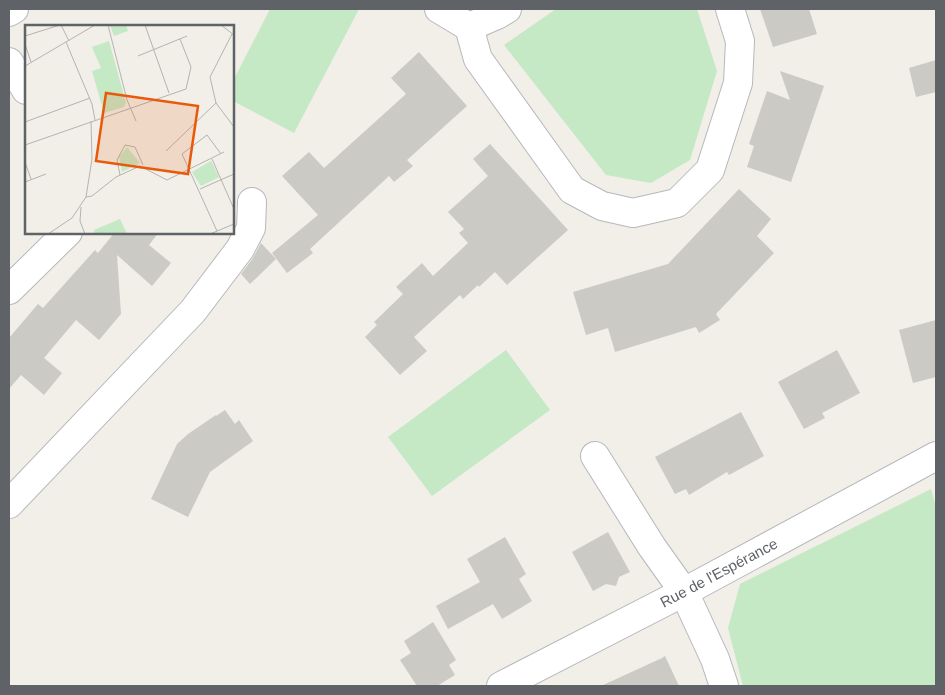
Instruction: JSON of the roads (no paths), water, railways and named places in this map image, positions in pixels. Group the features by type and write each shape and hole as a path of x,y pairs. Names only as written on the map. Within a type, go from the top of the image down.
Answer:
{"street":[{"path":"9,12 14,9"},
{"path":"439,9 469,27 478,59 572,190 602,206 633,213 677,203 710,170 738,83 740,41 730,9"},
{"path":"469,27 507,9"},
{"path":"9,62 25,88"},
{"path":"9,504 193,311 240,249 251,228 252,202"},
{"path":"9,290 66,234"},
{"path":"595,456 652,548 684,592 715,659 724,686"},
{"name":"Rue de l'Espérance","path":"501,686 684,592 936,456"}]}
